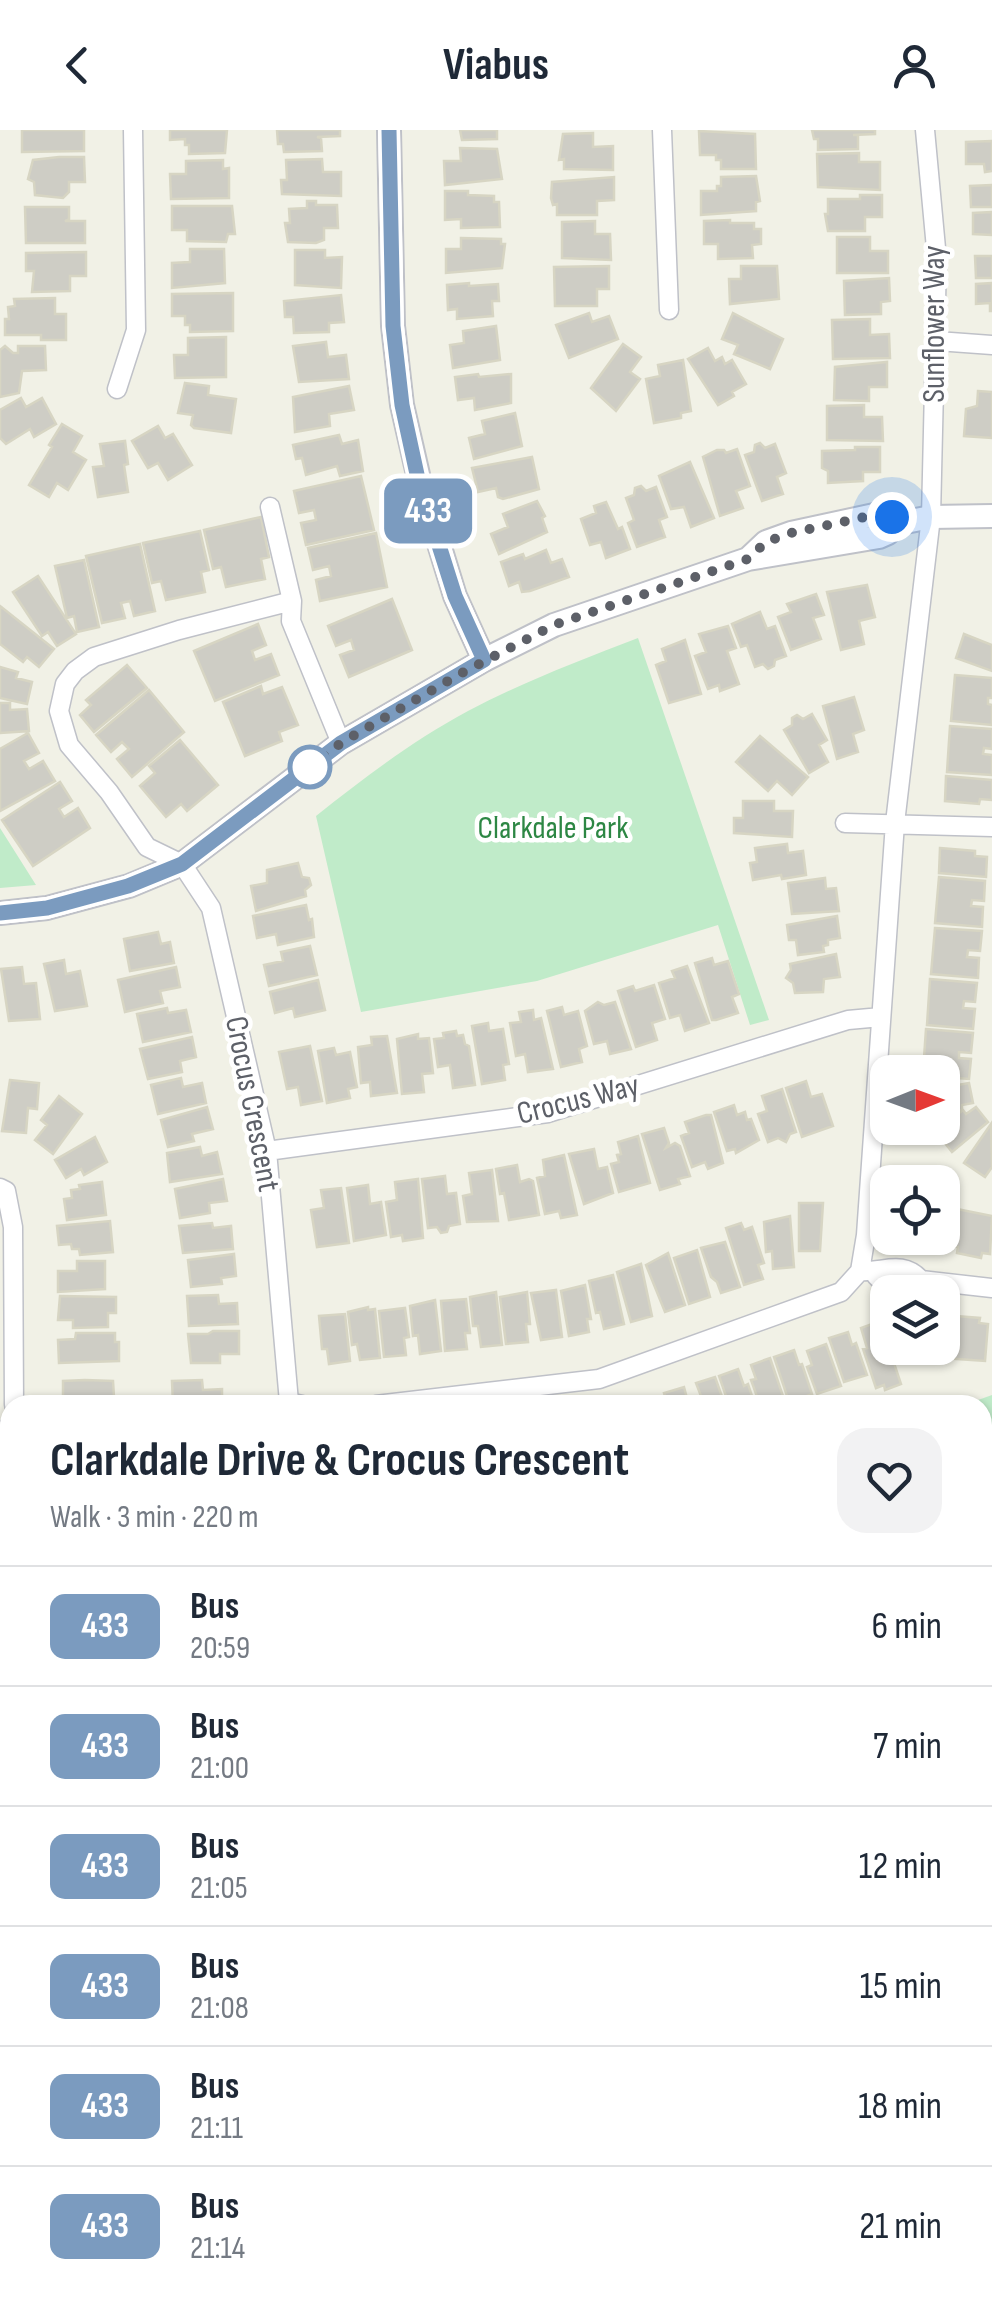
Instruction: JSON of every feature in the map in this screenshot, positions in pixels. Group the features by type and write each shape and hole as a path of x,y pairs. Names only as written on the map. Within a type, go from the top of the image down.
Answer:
{"street":[{"path":"117,388 136,330 133,130"},
{"path":"389,130 393,326 402,405 418,479 455,596 484,660"},
{"path":"662,130 669,310"},
{"name":"Sunflower Way","path":"926,130 937,259 931,518"},
{"path":"937,341 992,345"},
{"path":"270,508 292,600 291,621 341,743"},
{"path":"0,913 47,908 128,886 182,864 341,743 484,660 554,625 748,559 879,538 895,524 931,518 992,516"},
{"path":"867,1272 866,1236 895,822 931,518"},
{"path":"182,864 147,847 109,792 69,745 59,710 65,684 75,670 94,658 178,630 292,600"},
{"path":"845,823 992,827"},
{"name":"Crocus Crescent","path":"182,864 211,908 267,1151 288,1395"},
{"name":"Crocus Way","path":"267,1151 548,1113 848,1020 881,1017"},
{"path":"0,1188 6,1191 14,1226 14,1395"},
{"path":"462,1395 599,1379 841,1292 867,1272 884,1268 900,1267 914,1272 921,1280 992,1288"}],"green space":[{"name":"Clarkdale Park","path":"638,638 769,1020 750,1025 718,925 537,981 361,1012 316,816 390,760 468,711"},
{"path":"0,828 36,885 0,888"}],"building":[{"path":"22,130 84,130 84,151 22,152"},
{"path":"170,130 227,130 225,153 189,154 185,139 170,140"},
{"path":"277,130 340,130 340,136 317,137 321,138 322,151 284,152 283,144 278,144"},
{"path":"460,130 497,130 497,139 462,140"},
{"path":"812,130 875,130 875,134 853,135 858,135 858,149 818,150 818,139 814,139"},
{"path":"699,131 755,134 756,169 721,169 721,160 716,160 716,155 700,155"},
{"path":"593,133 593,147 613,146 613,170 564,169 564,159 559,160 563,134"},
{"path":"992,141 992,171 985,172 984,164 966,164 966,142"},
{"path":"460,148 497,149 502,179 445,185 444,161 461,161"},
{"path":"859,153 859,162 880,162 880,190 818,187 817,154"},
{"path":"84,157 85,182 69,182 69,192 63,198 35,195 34,182 28,179 33,160"},
{"path":"322,159 323,172 341,172 341,196 282,194 281,180 287,180 286,160"},
{"path":"223,160 223,169 229,168 229,198 171,199 170,174 186,174 186,161"},
{"path":"756,176 760,201 756,202 756,211 701,215 701,191 717,191 721,177"},
{"path":"614,177 614,200 597,201 597,215 557,215 557,204 553,205 551,198 552,182"},
{"path":"992,185 992,207 971,207 970,186"},
{"path":"445,191 494,196 494,202 499,202 500,227 461,228 461,219 445,220"},
{"path":"860,195 882,195 882,217 865,217 865,231 828,231 828,199 860,199"},
{"path":"307,201 337,205 338,228 324,228 324,240 316,243 288,242 285,223 290,223 289,209 307,208"},
{"path":"172,206 232,206 235,234 228,234 226,242 187,241 187,230 172,230"},
{"path":"25,207 69,207 69,219 65,221 85,221 85,243 26,243"},
{"path":"992,212 992,235 973,234 973,213"},
{"path":"595,221 595,234 610,234 611,260 562,258 562,222"},
{"path":"704,221 754,223 754,229 761,229 761,244 752,245 753,258 718,259 718,244 704,244"},
{"path":"837,237 870,237 870,251 888,251 888,273 837,273"},
{"path":"461,238 501,239 501,244 505,244 502,268 446,273 446,249 461,249"},
{"path":"190,249 224,249 225,283 172,288 172,263 190,262"},
{"path":"295,250 325,250 325,258 342,257 341,288 295,285"},
{"path":"86,252 86,276 70,276 70,291 32,292 34,271 26,271 26,253"},
{"path":"975,256 992,256 992,278 976,278"},
{"path":"609,266 609,289 597,289 597,306 555,306 554,267"},
{"path":"741,266 777,266 779,299 730,304 729,279 741,279"},
{"path":"889,278 890,301 881,302 881,314 845,315 844,281"},
{"path":"992,283 990,311 990,303 976,304 976,284"},
{"path":"498,284 499,301 492,301 493,316 457,319 457,309 448,310 447,285"},
{"path":"233,293 233,331 190,332 185,316 172,316 172,294"},
{"path":"341,295 344,322 329,323 329,332 294,333 293,317 285,317 284,301"},
{"path":"55,298 55,314 66,314 66,340 5,335 8,307 15,306 14,299"},
{"path":"589,313 592,322 609,316 618,339 569,358 556,325"},
{"path":"733,313 783,339 770,369 734,354 738,345 722,339"},
{"path":"870,319 870,335 889,334 890,358 833,359 832,320"},
{"path":"496,326 500,360 453,368 450,345 464,343 463,331"},
{"path":"226,337 226,377 175,378 174,355 188,355 188,338"},
{"path":"326,342 328,357 346,355 349,379 299,382 293,346"},
{"path":"623,344 641,357 630,372 640,379 616,411 591,388"},
{"path":"5,346 18,353 18,346 45,346 46,370 22,371 19,393 0,397 0,350"},
{"path":"708,348 715,361 722,357 725,364 732,360 746,384 718,405 688,359"},
{"path":"683,360 691,411 681,413 681,418 654,423 646,379 660,376 658,365"},
{"path":"887,362 887,387 869,387 869,401 834,400 835,367"},
{"path":"511,374 511,403 475,410 474,398 458,400 455,377"},
{"path":"185,383 209,386 208,395 236,399 231,433 194,428 193,415 178,413"},
{"path":"349,386 354,410 329,414 330,426 295,432 293,397"},
{"path":"978,391 992,392 992,438 964,436 966,409 977,406"},
{"path":"21,398 26,407 42,398 56,424 34,437 30,429 6,444 0,438 0,410"},
{"path":"864,405 864,417 882,417 883,441 827,440 827,406"},
{"path":"515,413 522,446 474,459 469,438 485,434 482,421"},
{"path":"62,424 82,436 73,452 86,460 68,490 57,483 49,497 29,485"},
{"path":"158,426 165,438 173,434 192,465 168,480 158,463 148,468 132,441"},
{"path":"339,435 342,444 358,440 363,471 340,476 337,466 306,475 302,458 296,459 293,445"},
{"path":"125,441 128,492 98,497 93,467 104,466 100,444"},
{"path":"760,443 765,448 775,444 786,473 777,477 783,494 762,501 745,455 754,452 755,445"},
{"path":"880,447 880,472 863,472 863,481 828,483 828,471 822,468 822,451"},
{"path":"737,449 750,486 736,491 743,508 720,516 703,457 717,450 726,453"},
{"path":"532,457 539,489 503,499 498,497 496,488 478,492 472,468"},
{"path":"690,462 714,518 691,527 684,507 671,509 659,476"},
{"path":"361,476 374,530 306,545 301,523 316,520 314,510 299,513 294,491"},
{"path":"641,486 646,491 656,487 667,517 659,520 665,537 637,547 628,523 634,520 626,498"},
{"path":"537,501 545,516 542,518 547,532 499,554 491,534 508,527 503,514"},
{"path":"606,502 630,549 606,558 601,542 590,545 581,519 596,513 594,506"},
{"path":"261,517 269,557 261,559 265,579 226,587 221,567 213,569 204,530"},
{"path":"200,531 209,570 201,572 205,592 166,600 161,581 152,583 143,543"},
{"path":"376,533 387,587 320,601 316,580 331,576 329,566 313,570 308,548"},
{"path":"140,544 155,611 134,616 130,601 121,603 125,618 102,623 86,556"},
{"path":"546,550 551,563 562,559 569,577 530,591 522,592 519,582 509,586 501,562 523,554 525,559"},
{"path":"84,560 99,627 77,632 74,616 67,618 55,566"},
{"path":"38,576 76,634 57,646 48,632 42,636 13,592"},
{"path":"867,585 875,617 859,621 864,644 841,650 827,592"},
{"path":"816,594 824,615 813,618 821,639 791,650 778,617 791,612 787,604"},
{"path":"392,599 412,650 349,677 340,655 354,650 351,640 336,646 328,626"},
{"path":"0,606 54,649 39,667 27,657 23,662 0,644"},
{"path":"760,612 767,629 775,626 786,656 775,660 768,669 763,664 755,667 747,645 741,647 732,624"},
{"path":"258,624 266,645 252,651 255,660 271,654 279,675 215,701 194,651"},
{"path":"728,626 736,648 727,651 739,684 720,691 719,685 708,689 695,656 706,652 699,634"},
{"path":"964,634 992,645 992,671 956,658"},
{"path":"685,640 701,694 669,703 656,665 666,661 662,649"},
{"path":"127,665 147,688 94,732 80,715 91,705 86,700"},
{"path":"0,667 18,672 16,678 32,682 27,704 0,698"},
{"path":"955,675 992,678 992,698 988,698 988,704 992,705 992,725 951,721"},
{"path":"261,686 263,694 282,687 298,725 279,732 282,741 245,756 223,702"},
{"path":"149,690 184,732 132,777 117,759 129,749 122,742 111,752 96,735"},
{"path":"854,697 864,730 853,734 858,752 837,759 823,706"},
{"path":"0,703 10,703 10,710 27,709 29,731 0,733"},
{"path":"812,714 827,740 819,745 828,762 809,773 784,730 797,715 803,719"},
{"path":"950,726 992,729 992,749 984,748 983,754 992,755 992,775 947,772"},
{"path":"28,733 39,753 24,761 29,769 43,761 55,781 0,811 0,749"},
{"path":"760,736 808,777 792,795 777,781 768,791 736,762"},
{"path":"180,740 218,785 187,811 181,804 166,817 140,786 155,773 149,766"},
{"path":"946,776 992,780 992,800 980,799 979,804 945,801"},
{"path":"60,782 72,801 59,809 64,817 78,808 90,828 33,866 2,820"},
{"path":"743,801 774,801 774,811 793,811 792,837 734,833 734,818 743,818"},
{"path":"787,844 788,853 803,851 806,875 753,880 750,863 757,862 755,848"},
{"path":"940,848 975,851 975,856 987,857 986,877 939,873"},
{"path":"298,863 302,877 309,878 311,885 305,890 306,896 256,911 251,886 267,883 267,870"},
{"path":"939,877 985,881 984,901 972,900 971,906 983,907 982,927 935,923"},
{"path":"825,878 826,889 836,888 839,911 792,914 788,883"},
{"path":"306,905 314,937 278,945 276,934 257,938 253,916"},
{"path":"837,916 840,938 828,940 824,952 798,955 796,940 789,940 787,925"},
{"path":"935,928 982,931 980,951 968,950 967,957 979,958 978,978 931,974"},
{"path":"158,932 161,944 170,942 174,963 130,971 124,939"},
{"path":"310,946 317,975 269,986 264,965 283,961 281,952"},
{"path":"836,954 840,977 824,979 823,992 795,993 793,983 786,978 790,964"},
{"path":"712,958 714,965 728,961 739,994 732,997 738,1013 716,1020 712,1020 695,963"},
{"path":"64,960 66,974 80,971 87,1006 55,1011 44,964"},
{"path":"687,966 709,1023 685,1031 680,1015 670,1018 659,983 675,978 672,971"},
{"path":"22,967 24,984 36,983 40,1019 9,1021 1,969"},
{"path":"176,967 180,987 160,991 163,1003 125,1012 118,980"},
{"path":"930,979 977,983 975,1002 964,1001 963,1008 975,1009 973,1029 927,1025"},
{"path":"318,980 325,1010 295,1017 293,1008 275,1013 270,992"},
{"path":"654,985 665,1019 652,1023 657,1040 636,1047 618,991"},
{"path":"598,1002 615,1002 631,1049 610,1054 607,1041 594,1044 585,1011"},
{"path":"562,1007 564,1015 578,1011 587,1046 579,1049 582,1062 561,1067 547,1011"},
{"path":"167,1008 168,1013 186,1010 191,1032 143,1042 137,1014"},
{"path":"533,1010 534,1020 541,1018 553,1069 528,1072 525,1054 516,1056 510,1023 521,1022 519,1012"},
{"path":"488,1023 489,1031 503,1029 509,1064 503,1065 505,1080 482,1084 472,1026"},
{"path":"926,1029 973,1033 971,1053 924,1055"},
{"path":"456,1031 469,1046 475,1085 453,1088 450,1065 438,1067 434,1039"},
{"path":"418,1034 418,1039 429,1038 433,1073 422,1074 424,1092 402,1094 397,1039"},
{"path":"387,1036 397,1093 371,1096 370,1082 361,1083 358,1047 372,1045 371,1037"},
{"path":"192,1037 196,1057 180,1061 182,1072 148,1079 140,1049"},
{"path":"310,1046 322,1101 301,1105 298,1087 287,1089 279,1052"},
{"path":"334,1048 336,1055 350,1052 357,1087 348,1089 350,1098 327,1103 318,1051"},
{"path":"960,1058 971,1059 969,1079 960,1078"},
{"path":"181,1078 183,1087 202,1083 206,1103 158,1114 151,1085"},
{"path":"10,1080 39,1083 37,1109 28,1108 26,1133 2,1131"},
{"path":"806,1081 811,1097 822,1094 833,1126 802,1137 786,1088"},
{"path":"969,1083 973,1103 962,1105 960,1110 960,1085"},
{"path":"782,1089 796,1132 786,1142 778,1138 768,1142 758,1114 767,1111 762,1096"},
{"path":"59,1096 82,1114 53,1154 35,1140 47,1125 41,1120"},
{"path":"734,1105 737,1115 745,1112 747,1120 751,1119 759,1140 736,1153 735,1149 727,1151 714,1112"},
{"path":"207,1107 213,1129 192,1134 194,1141 168,1147 161,1120"},
{"path":"976,1107 988,1122 952,1152 946,1145 960,1145 960,1112 963,1110 966,1114"},
{"path":"711,1115 723,1163 708,1169 705,1162 692,1167 681,1136 689,1133 685,1122"},
{"path":"991,1124 992,1167 985,1177 964,1163"},
{"path":"664,1128 669,1143 666,1148 675,1143 680,1146 690,1176 678,1179 680,1184 660,1190 642,1134"},
{"path":"638,1136 650,1183 619,1192 611,1164 619,1162 618,1142"},
{"path":"95,1137 107,1162 84,1175 81,1169 66,1178 55,1160"},
{"path":"200,1147 202,1156 217,1152 222,1174 170,1182 167,1153"},
{"path":"594,1149 598,1169 607,1167 613,1193 584,1204 569,1154"},
{"path":"564,1155 577,1215 561,1218 559,1211 545,1214 537,1178 545,1176 543,1160"},
{"path":"517,1165 520,1182 533,1181 539,1215 509,1220 496,1169"},
{"path":"492,1170 498,1221 467,1222 463,1196 472,1194 469,1173"},
{"path":"445,1176 447,1194 456,1193 460,1224 441,1233 437,1227 428,1228 422,1179"},
{"path":"223,1179 227,1201 209,1203 210,1213 180,1218 175,1189"},
{"path":"418,1179 423,1238 403,1241 402,1235 391,1237 386,1202 397,1200 395,1182"},
{"path":"102,1182 106,1215 67,1220 64,1199 72,1198 71,1190"},
{"path":"368,1185 370,1204 381,1202 386,1235 354,1241 347,1188"},
{"path":"341,1188 349,1243 317,1247 311,1210 324,1208 321,1190"},
{"path":"799,1203 823,1203 820,1251 799,1251"},
{"path":"960,1210 992,1216 990,1254 982,1253 981,1258 960,1254"},
{"path":"790,1216 794,1267 773,1269 772,1251 766,1252 764,1222"},
{"path":"110,1221 113,1252 80,1255 79,1249 72,1249 71,1244 59,1245 57,1226"},
{"path":"212,1223 213,1228 231,1226 233,1249 183,1253 179,1226"},
{"path":"741,1223 744,1230 752,1227 764,1263 758,1265 763,1279 744,1285 726,1228"},
{"path":"725,1242 740,1287 721,1293 701,1248"},
{"path":"697,1250 710,1297 689,1304 674,1258"},
{"path":"668,1253 685,1305 665,1312 646,1265"},
{"path":"234,1254 236,1276 221,1278 222,1284 191,1287 188,1260"},
{"path":"77,1261 105,1261 105,1289 58,1292 58,1271 77,1271"},
{"path":"641,1264 652,1316 631,1322 617,1272"},
{"path":"613,1275 624,1324 604,1329 589,1281"},
{"path":"585,1285 591,1319 587,1319 589,1332 569,1336 561,1291"},
{"path":"556,1290 562,1337 541,1340 531,1293"},
{"path":"496,1292 502,1345 481,1347 478,1326 473,1326 470,1297"},
{"path":"527,1292 528,1342 506,1344 500,1297"},
{"path":"218,1295 219,1304 237,1303 238,1324 189,1326 187,1296"},
{"path":"60,1296 116,1297 116,1313 108,1313 108,1327 73,1328 73,1320 58,1320"},
{"path":"466,1299 470,1333 465,1333 467,1349 445,1351 441,1301"},
{"path":"435,1300 441,1351 420,1354 418,1335 413,1336 410,1306"},
{"path":"405,1308 409,1337 404,1338 406,1355 384,1357 379,1311"},
{"path":"375,1309 380,1358 360,1360 357,1344 352,1345 348,1312"},
{"path":"345,1314 350,1361 329,1364 327,1349 322,1349 319,1316"},
{"path":"960,1316 980,1318 979,1323 988,1324 985,1361 960,1359"},
{"path":"870,1325 870,1365 895,1365 901,1384 885,1390 884,1385 876,1388 863,1349 867,1348 861,1328"},
{"path":"239,1331 239,1354 220,1354 220,1363 191,1363 188,1334"},
{"path":"848,1332 867,1375 844,1382 829,1338"},
{"path":"76,1333 115,1333 119,1361 59,1363 58,1340 75,1339"},
{"path":"826,1344 841,1386 817,1394 807,1367 812,1365 807,1351"},
{"path":"794,1350 812,1394 787,1395 774,1357"},
{"path":"770,1358 783,1395 756,1395 751,1365"},
{"path":"738,1369 752,1395 726,1395 719,1376"},
{"path":"715,1377 721,1395 701,1395 696,1383"},
{"path":"202,1380 203,1390 222,1389 222,1395 173,1395 172,1381"},
{"path":"63,1381 113,1381 114,1395 63,1395"},
{"path":"684,1387 686,1395 665,1395"}],"bus line":[{"name":"433","path":"0,913 47,908 128,886 182,864 341,743 484,660 455,596 418,479 402,405 393,326 389,130"}],"route":[{"path":"310,767 341,743 484,660 554,625 748,559 766,542 791,533 879,514 892,517"}]}
